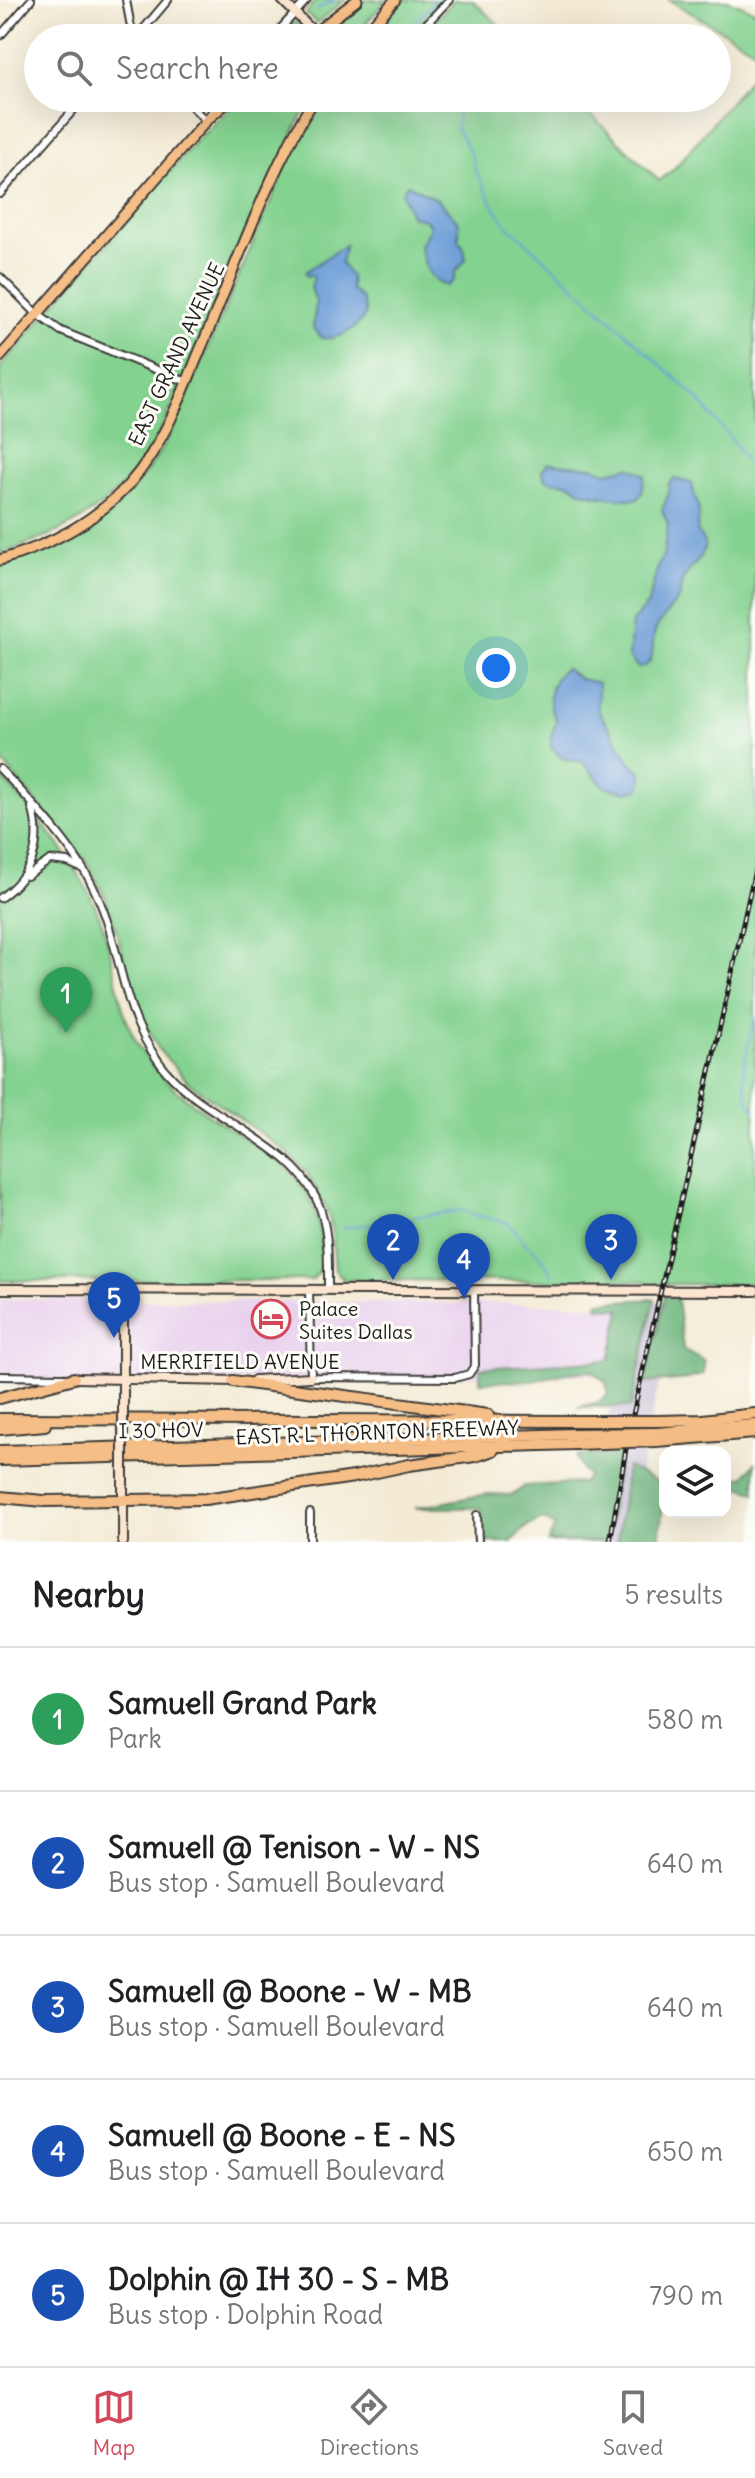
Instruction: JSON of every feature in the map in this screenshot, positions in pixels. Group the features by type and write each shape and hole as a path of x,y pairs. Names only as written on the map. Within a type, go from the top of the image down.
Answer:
{"highway":[{"path":"0,1398 74,1378"},
{"path":"233,1381 532,1421"},
{"name":"EAST R L THORNTON FREEWAY","path":"0,1419 657,1421 755,1414"},
{"path":"0,1429 115,1419"},
{"path":"657,1437 755,1425"},
{"name":"EAST R L THORNTON FREEWAY","path":"0,1460 505,1446 576,1439 755,1433"},
{"name":"I 30 HOV","path":"0,1451 576,1439"},
{"path":"0,1497 44,1501 178,1501 229,1496 475,1456 505,1446"}],"main road":[{"path":"282,0 305,24"},
{"path":"328,24 357,0"},
{"path":"374,24 395,0"},
{"path":"0,357 216,112"},
{"name":"EAST GRAND AVENUE","path":"0,560 68,534 121,493 148,459 187,382 279,164 307,112"},
{"path":"0,1289 755,1291"},
{"path":"123,1289 123,1542"},
{"name":"MERRIFIELD AVENUE","path":"74,1378 233,1381 311,1377"}],"street":[{"path":"0,36 31,0"},
{"path":"126,0 131,24"},
{"path":"147,24 168,0"},
{"path":"285,24 307,0"},
{"path":"426,24 449,0"},
{"path":"0,194 72,112"},
{"path":"197,112 206,121 211,112"},
{"path":"0,277 37,314 61,331 187,382"},
{"path":"0,769 84,870 105,916 128,1004 160,1065 200,1102 285,1159 309,1184 325,1227 328,1289"},
{"path":"17,885 31,866 36,845 31,803"},
{"path":"0,898 50,860 67,862 84,870"},
{"path":"309,1289 311,1377"},
{"name":"MERRIFIELD AVENUE","path":"311,1377 455,1378 469,1374 475,1365 474,1290"},
{"name":"MERRIFIELD AVENUE","path":"0,1376 74,1378"},
{"path":"310,1513 310,1542"},
{"path":"477,1515 478,1542"}],"shaded area":[{"path":"0,1299 633,1305 617,1374 0,1384"},
{"path":"642,1301 676,1301 625,1542 594,1542 613,1388"}],"green space":[{"path":"315,0 345,0 317,23 306,14"},
{"path":"366,0 386,0 365,24 334,24"},
{"path":"404,0 443,0 420,24 382,24"},
{"path":"454,0 472,0 498,24 432,24"},
{"path":"669,0 728,0 755,11 755,50 731,36 731,24 710,24"},
{"path":"755,72 755,1284 344,1280 335,1270 332,1228 327,1210 307,1173 287,1152 189,1083 159,1050 136,1006 116,930 104,895 87,862 0,759 0,565 57,542 102,516 121,501 156,458 173,429 293,150 315,112 588,112 659,181 674,169 722,112 731,112 731,101"},
{"path":"226,112 303,112 226,277 163,426 134,471 117,491 91,513 62,529 0,554 0,367 197,140"},
{"path":"0,776 45,827 85,885 103,926 124,1013 150,1063 188,1099 285,1167 305,1190 315,1211 321,1248 319,1272 312,1280 0,1281"},
{"path":"665,1295 677,1298 683,1349 704,1361 704,1374 688,1379 645,1383"},
{"path":"655,1299 631,1407 578,1407 599,1402 608,1395 606,1382 591,1371 533,1381 480,1382 480,1368 610,1360 621,1309 598,1307 598,1302"},
{"path":"622,1453 617,1468 607,1542 548,1542 555,1526 543,1519 527,1526 511,1542 481,1542 481,1508 415,1508 487,1494 512,1495 525,1486 582,1483 588,1476 576,1456"},
{"path":"755,1463 755,1493 741,1487 731,1490 731,1480 745,1476"},
{"path":"627,1467 659,1482 659,1518 662,1518 659,1542 617,1542"}],"water":[{"path":"407,184 438,200 459,222 459,240 466,260 447,286 435,280 425,265 420,245 429,224 424,219 411,216 402,193"},
{"path":"345,245 341,263 351,277 351,289 362,299 366,313 359,324 348,332 322,338 313,327 316,302 311,287 314,278 305,272"},
{"path":"548,463 593,467 607,472 629,467 645,475 642,492 638,499 585,493 570,484 545,479 542,470"},
{"path":"674,479 692,483 699,509 697,530 704,549 699,560 685,575 680,597 656,629 649,663 638,668 629,657 632,622 648,604 663,556 668,524 662,510 669,484"},
{"path":"565,668 580,679 598,683 598,710 630,761 642,773 639,789 627,792 604,787 583,762 562,758 551,747 551,736 557,721 551,707 550,693 555,680"}],"waterway":[{"path":"317,9 336,0"},
{"path":"413,24 436,0"},
{"path":"456,112 456,127 472,156 474,167 494,207 508,226 694,395 732,440 755,474"},
{"path":"755,1016 744,1065 745,1088 755,1111"},
{"path":"343,1228 463,1210 509,1223 525,1243 542,1257 552,1276"}],"railway":[{"path":"610,1542 628,1437 755,870"}],"place":[{"name":"Samuell Grand Park","path":"66,1033"},
{"name":"Samuell @ Tenison - W - NS","path":"393,1280"},
{"name":"Samuell @ Boone - W - MB","path":"611,1280"},
{"name":"Samuell @ Boone - E - NS","path":"464,1299"},
{"name":"Palace Suites Dallas","path":"271,1319"},
{"name":"Dolphin @ IH 30 - S - MB","path":"114,1338"}]}
